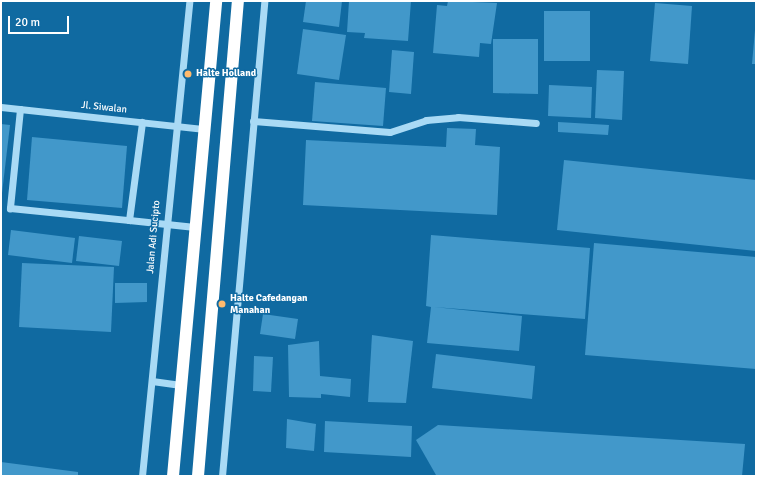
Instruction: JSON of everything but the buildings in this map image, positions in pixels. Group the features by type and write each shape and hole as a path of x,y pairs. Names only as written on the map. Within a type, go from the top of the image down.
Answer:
{"highway":[{"path":"173,476 216,1"},
{"path":"198,476 238,1"}],"street":[{"name":"Jalan Adi Sucipto","path":"142,476 189,1"},
{"path":"222,476 264,1"},
{"name":"Jl. Siwalan","path":"1,107 204,129"},
{"path":"20,109 10,208 195,227"},
{"path":"253,121 390,132 426,120 458,117 536,123"},
{"path":"129,220 142,122"},
{"path":"152,381 181,385"}],"place":[{"name":"Halte Holland","path":"188,74"},
{"name":"Halte Cafedangan Manahan","path":"222,304"}]}
